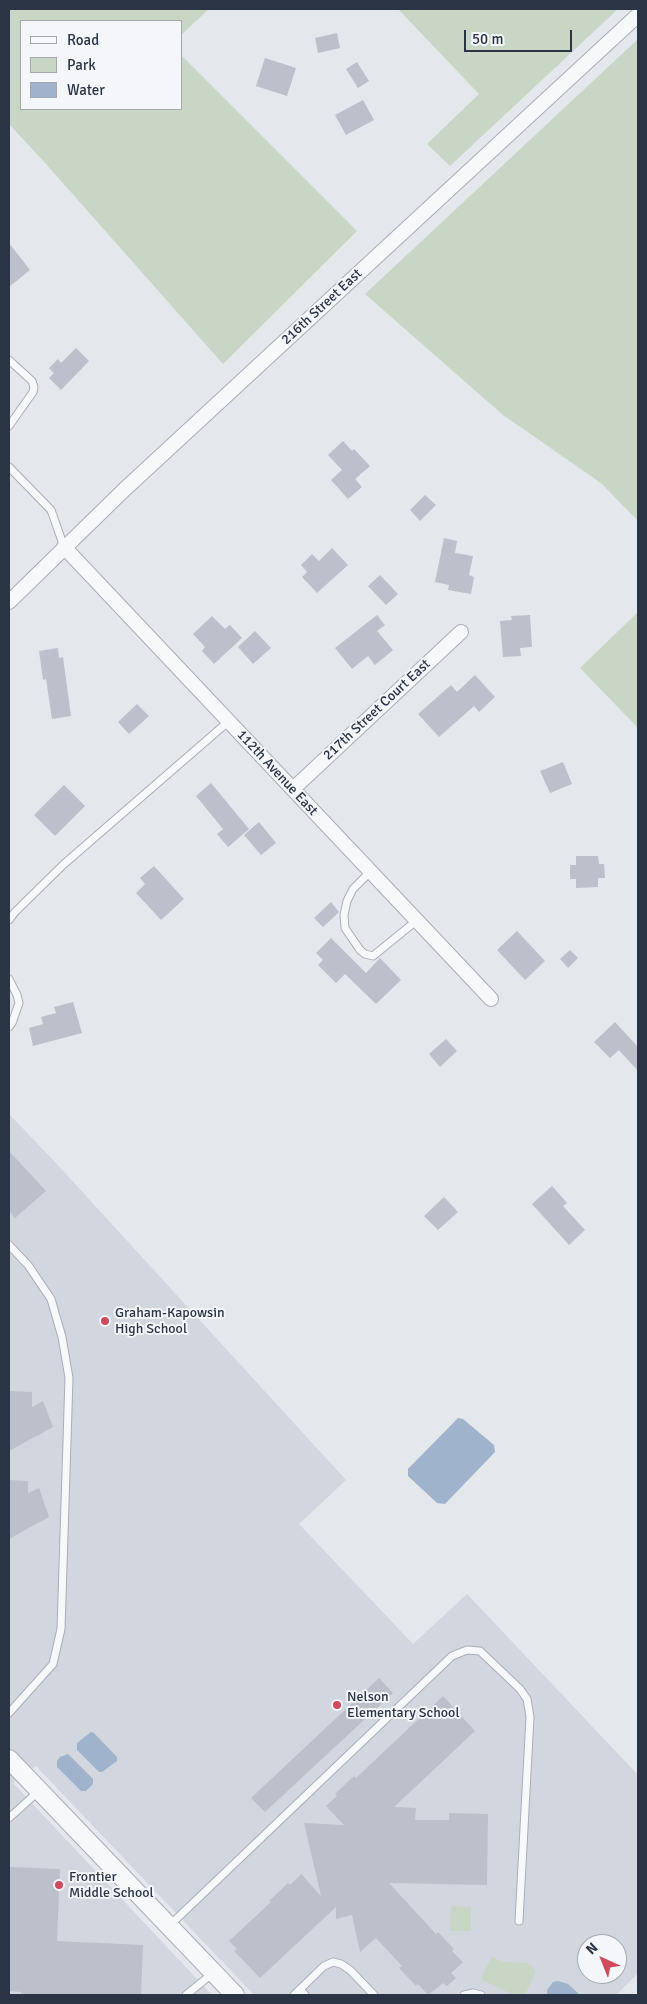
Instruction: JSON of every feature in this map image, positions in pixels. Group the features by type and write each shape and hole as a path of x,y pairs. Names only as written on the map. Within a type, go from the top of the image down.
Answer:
{"street":[{"name":"216th Street East","path":"9,602 64,547 638,15"},
{"name":"112th Avenue East","path":"64,547 490,999"},
{"name":"217th Street Court East","path":"293,789 461,632"},
{"path":"9,1759 235,1995"}],"lane":[{"path":"9,360 32,381 34,387 33,392 9,426"},
{"path":"9,467 51,510 64,547"},
{"path":"9,920 64,864 229,721"},
{"path":"370,872 353,889 347,901 344,915 345,928 360,950 365,954 373,956 416,921"},
{"path":"9,979 19,1003 9,1027"},
{"path":"9,1244 28,1265 51,1300 62,1336 69,1378 61,1629 53,1664 9,1713"},
{"path":"169,1926 452,1656 467,1650 480,1652 520,1689 527,1699 530,1717 519,1921"},
{"path":"9,1818 39,1791"},
{"path":"294,1995 324,1966 333,1962 341,1964 350,1970 374,1995"},
{"path":"186,1995 213,1973"},
{"path":"300,1989 305,1995"},
{"path":"464,1995 473,1993 481,1995"}],"shaded area":[{"path":"9,1114 346,1480 299,1524 413,1644 467,1594 638,1775 638,1973 627,1984 616,1995 254,1995 36,1766 13,1783 212,1995 9,1995"}],"green space":[{"path":"9,9 209,9 182,34 182,20 20,20 20,110 182,110 182,56 357,231 223,364 9,124"},
{"path":"398,9 618,9 450,166 427,144 479,94"},
{"path":"638,39 638,521 601,483 503,415 365,294"},
{"path":"638,612 638,728 580,668"},
{"path":"451,1906 471,1907 471,1931 450,1931"},
{"path":"492,1957 503,1962 527,1963 536,1970 525,1995 514,1995 482,1980 482,1976"}],"water":[{"path":"458,1418 463,1419 494,1445 495,1452 445,1504 437,1503 408,1476 408,1469"},
{"path":"91,1732 117,1757 117,1761 102,1772 99,1772 77,1750 77,1743"},
{"path":"68,1754 93,1779 93,1784 86,1791 81,1791 57,1767 57,1761 60,1757"},
{"path":"558,1981 568,1984 580,1995 547,1995 547,1990 553,1982"}],"building":[{"path":"337,33 340,48 318,53 315,38"},
{"path":"265,58 296,68 287,96 256,86"},
{"path":"357,62 369,81 358,88 346,69"},
{"path":"363,100 374,120 346,135 335,115"},
{"path":"9,243 30,270 9,287"},
{"path":"76,348 89,361 61,390 49,378 54,373 49,368 58,359 61,363"},
{"path":"343,441 352,451 354,449 370,466 355,479 362,487 348,499 331,480 342,470 328,455"},
{"path":"425,495 436,505 420,521 410,510"},
{"path":"444,538 457,541 455,553 473,556 469,575 474,577 471,594 448,590 449,585 435,582"},
{"path":"332,548 348,565 317,593 302,577 307,572 301,565 312,554 319,561"},
{"path":"380,575 398,594 386,605 368,586"},
{"path":"377,615 385,625 377,631 393,650 375,665 368,656 352,669 335,648"},
{"path":"530,615 532,647 520,648 521,656 503,657 500,621 512,620 511,616"},
{"path":"212,616 225,629 230,625 242,638 214,664 202,651 205,647 193,634"},
{"path":"255,631 271,648 253,664 238,647"},
{"path":"58,648 59,658 63,657 71,716 52,719 46,679 43,680 39,651"},
{"path":"475,675 495,697 479,712 474,706 439,737 418,714 451,685 457,692"},
{"path":"137,704 149,716 129,734 118,722"},
{"path":"563,762 572,784 550,793 540,771"},
{"path":"211,783 249,829 228,847 217,834 223,829 196,796"},
{"path":"64,785 85,806 55,836 34,815"},
{"path":"259,822 276,843 261,855 244,835"},
{"path":"576,856 598,856 599,864 604,864 605,878 598,878 598,887 576,888 576,879 570,879 570,865 576,865"},
{"path":"154,866 184,899 161,920 136,893 145,884 140,878"},
{"path":"331,902 339,912 323,927 314,918"},
{"path":"517,931 545,961 525,980 497,950"},
{"path":"331,938 366,973 380,958 401,980 376,1004 345,974 336,983 318,965 323,960 316,953"},
{"path":"570,950 578,958 568,968 560,959"},
{"path":"73,1002 82,1033 33,1046 29,1028 43,1024 41,1017 56,1013 54,1007"},
{"path":"615,1022 638,1047 638,1071 619,1050 610,1058 594,1042"},
{"path":"446,1039 457,1051 440,1067 429,1054"},
{"path":"9,1151 46,1191 15,1218 9,1211"},
{"path":"552,1186 567,1203 563,1206 585,1230 569,1245 532,1204"},
{"path":"444,1197 458,1212 438,1230 424,1216"},
{"path":"9,1391 32,1392 32,1407 43,1401 53,1427 9,1451"},
{"path":"9,1480 28,1481 28,1493 39,1488 49,1517 9,1539"},
{"path":"379,1678 393,1693 265,1812 251,1798"},
{"path":"443,1696 475,1731 394,1807 416,1808 415,1820 449,1820 449,1813 488,1814 487,1885 389,1883 436,1934 438,1932 454,1949 452,1951 463,1962 451,1973 456,1978 447,1986 443,1983 428,1995 418,1984 416,1986 399,1968 402,1966 376,1938 360,1952 352,1915 336,1919 336,1907 260,1978 234,1951 237,1949 229,1941 271,1902 269,1901 288,1883 290,1885 301,1874 321,1896 304,1823 344,1825 326,1806 337,1796 335,1794 354,1776 356,1778"},
{"path":"9,1867 60,1869 57,1941 143,1945 141,1995 21,1995 21,1992 9,1991"}],"place":[{"name":"Graham-Kapowsin High School","path":"105,1321"},
{"name":"Nelson Elementary School","path":"337,1705"},
{"name":"Frontier Middle School","path":"59,1885"}]}
